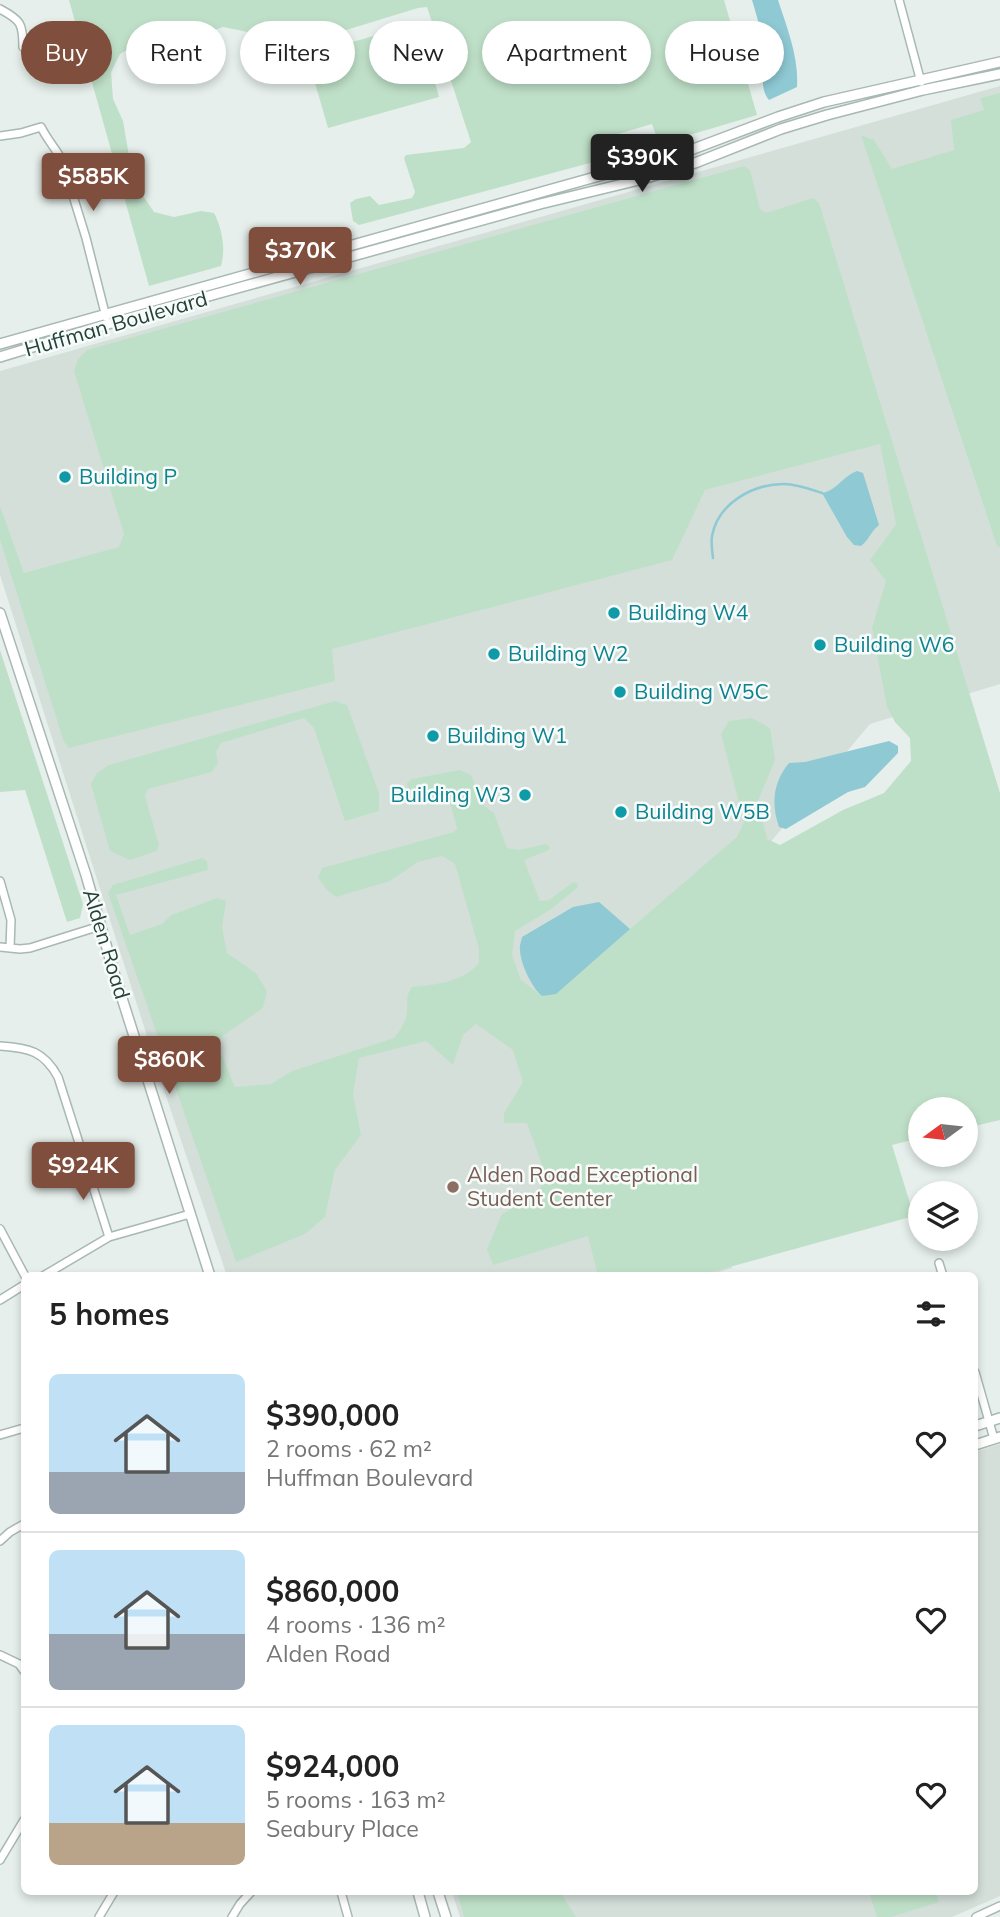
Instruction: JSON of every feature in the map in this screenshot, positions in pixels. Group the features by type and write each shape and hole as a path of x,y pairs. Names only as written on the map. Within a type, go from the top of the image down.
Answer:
{"street":[{"path":"899,0 923,90"},
{"path":"0,9 14,16 21,26"},
{"name":"Huffman Boulevard","path":"0,357 107,319 688,151 824,102 1000,62"},
{"name":"Huffman Boulevard","path":"0,344 107,319 643,178 695,163 816,118 923,90 1000,74"},
{"path":"0,136 41,127 62,160 107,319"},
{"name":"Alden Road","path":"0,614 86,875 210,1272"},
{"path":"0,881 11,920 10,948"},
{"path":"0,947 30,948 100,926"},
{"path":"0,1046 22,1047 44,1057 52,1066 58,1077 109,1237"},
{"path":"50,1272 109,1237 190,1214"},
{"path":"0,1229 23,1272"},
{"path":"939,1263 942,1272"},
{"path":"0,1300 21,1287"},
{"path":"978,1382 997,1438 978,1444"},
{"path":"978,1425 1000,1418"},
{"path":"0,1435 21,1429"},
{"path":"0,1541 21,1526"},
{"path":"0,1655 21,1667"},
{"path":"0,1860 21,1825"},
{"path":"99,1917 112,1895"},
{"path":"232,1917 248,1895"},
{"path":"342,1895 348,1917"},
{"path":"419,1895 425,1917"},
{"path":"439,1895 446,1917"},
{"path":"976,1917 1000,1906"}],"shaded area":[{"path":"1000,86 1000,684 870,724 656,978 732,1268 719,1272 226,1272 169,1105 0,575 0,371"},
{"path":"1000,1444 1000,1896 952,1917 460,1917 453,1895 978,1895 978,1451"}],"green space":[{"path":"69,0 724,0 730,21 665,21 665,84 748,84 757,115 659,144 652,124 611,136 616,156 359,225 353,221 350,203 356,199 370,196 379,205 412,198 415,192 404,158 406,155 464,148 471,142 452,84 468,84 468,21 432,21 427,7 369,21 355,27 355,21 240,21 240,30 226,28 226,21 126,21 126,50 120,54 112,70 112,21 75,21"},
{"path":"369,37 369,84 435,84 439,97 328,128 315,84 355,84 355,41"},
{"path":"92,84 112,84 113,99 123,121 137,187 154,212 174,217 201,211 214,213 221,232 221,266 149,286"},
{"path":"1000,93 1000,547 997,546 861,135 874,140 892,169 954,150 951,120 984,110 980,98"},
{"path":"744,166 750,170 760,209 766,213 813,198 819,203 1000,793 1000,1120 978,1125 978,1097 908,1097 908,1141 892,1145 908,1197 908,1218 711,1272 597,1272 588,1236 493,1265 487,1249 502,1214 539,1193 545,1173 527,1123 504,1123 504,1113 523,1082 513,1050 476,1024 463,1035 453,1065 426,1041 359,1058 353,1094 361,1135 335,1170 325,1217 305,1234 236,1262 108,893 113,885 202,858 207,861 208,870 116,895 130,935 162,924 171,915 217,898 226,901 222,927 227,953 256,973 267,991 263,1008 221,1037 219,1049 235,1087 271,1084 292,1071 394,1038 405,1020 407,998 412,987 456,979 479,963 479,949 455,864 442,856 418,862 390,881 336,897 318,878 322,868 454,832 457,828 448,796 444,794 412,802 409,799 407,783 412,779 460,770 471,775 484,806 494,813 507,848 519,850 546,844 550,847 549,850 524,860 540,901 549,900 573,882 577,883 578,887 550,910 515,931 512,955 521,980 542,996 630,929 737,837 744,822 721,734 729,721 752,718 770,728 775,760 758,801 767,839 780,845 843,810 884,793 911,761 910,738 895,722 887,707 872,628 886,581 870,560 896,524 880,444 705,490 672,560 332,649 335,681 69,748 64,742 0,540 0,506 24,573 119,547 124,534 74,371 78,359 87,350"},
{"path":"0,650 83,904 80,918 67,922 25,790 0,792"},
{"path":"335,701 347,705 379,793 379,811 345,821 314,728 304,718 221,743 216,752 218,763 212,772 148,789 145,796 159,845 157,851 130,860 110,851 91,784 97,773 109,765"},
{"path":"458,1895 562,1895 576,1917 464,1917"},
{"path":"870,1895 937,1895 939,1902 891,1917 877,1917"}],"water":[{"path":"752,0 778,0 792,43 796,65 797,87 769,100 763,84 784,84 784,21 758,21"},
{"path":"857,471 863,473 879,525 861,546 854,545 847,537 822,493 831,490"},
{"path":"889,741 898,746 898,753 865,787 848,792 786,829 779,827 775,793 789,763 805,762"},
{"path":"599,902 630,929 556,994 542,996 524,968 520,948 522,937 573,907"}],"waterway":[{"path":"713,558 712,539 721,514 729,505 749,492 761,487 784,484 822,493"}],"place":[{"name":"Building P","path":"65,477"},
{"name":"Building W4","path":"614,613"},
{"name":"Building W6","path":"820,645"},
{"name":"Building W2","path":"494,654"},
{"name":"Building W5C","path":"620,692"},
{"name":"Building W1","path":"433,736"},
{"name":"Building W3","path":"525,795"},
{"name":"Building W5B","path":"621,812"},
{"name":"Alden Road Exceptional Student Center","path":"453,1187"}]}
